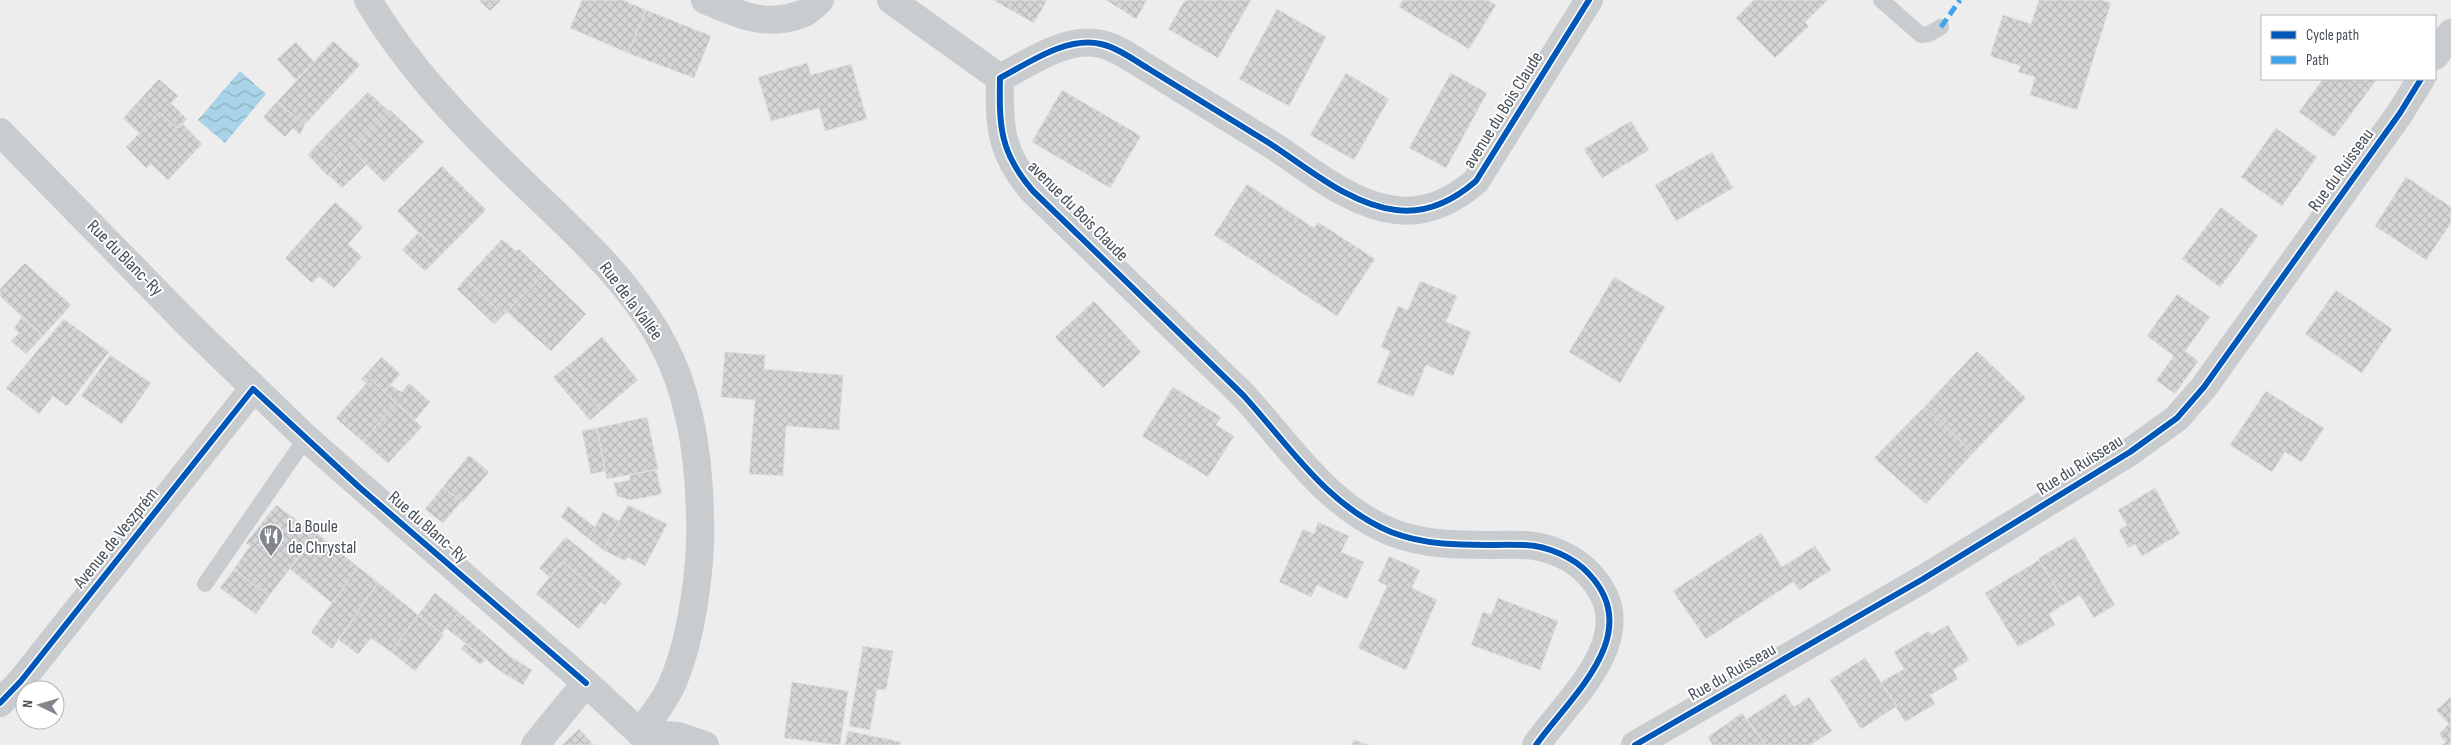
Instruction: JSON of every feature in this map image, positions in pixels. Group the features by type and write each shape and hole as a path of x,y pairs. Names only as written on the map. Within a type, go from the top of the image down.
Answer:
{"street":[{"name":"Rue de la Vallée","path":"368,0 388,33 441,99 509,169 560,217 616,278 643,312 663,344 677,374 694,444 699,481 701,537 684,650 672,684 645,739"},
{"path":"705,0 748,19 773,20 803,14 820,0"},
{"path":"891,0 1000,78"},
{"name":"avenue du Bois Claude","path":"1536,745 1589,678 1605,651 1610,621 1607,606 1596,581 1579,564 1544,548 1527,545 1437,544 1423,541 1390,532 1337,499 1307,471 1276,430 1243,395 1032,191 1016,172 1006,153 999,103 1000,78 1064,46 1100,44 1120,52 1149,69 1332,184 1372,206 1410,211 1425,209 1459,196 1476,181 1589,0"},
{"path":"2436,55 2451,33"},
{"name":"Rue du Ruisseau","path":"1635,745 1923,579 2130,452 2177,418 2204,387 2400,113 2420,80"},
{"name":"Rue du Blanc-Ry","path":"0,132 253,389 306,438 586,683 645,739"},
{"name":"Avenue de Veszprém","path":"0,703 21,681 253,389"},
{"path":"535,745 586,683"},
{"path":"645,739 678,736 705,745"}],"lane":[{"path":"1882,0 1922,35 1929,34 1941,27"},
{"path":"205,584 306,438"}],"water":[{"path":"240,71 266,94 225,143 198,120"}],"building":[{"path":"479,0 501,0 490,11"},
{"path":"582,0 623,0 646,10 628,53 570,28"},
{"path":"993,0 1047,0 1034,23"},
{"path":"1106,0 1147,0 1136,19"},
{"path":"1185,0 1251,0 1218,58 1168,29"},
{"path":"1403,0 1487,0 1496,5 1469,49 1399,7"},
{"path":"1754,0 1828,0 1805,22 1809,26 1775,58 1736,18"},
{"path":"2039,0 2101,0 2111,3 2077,110 2030,95 2035,77 2018,72 2021,66 1990,56 2003,15 2031,24"},
{"path":"1277,9 1326,37 1289,106 1239,79"},
{"path":"646,10 711,36 694,78 628,53"},
{"path":"333,41 360,65 305,124 277,102"},
{"path":"296,42 314,62 296,80 277,59"},
{"path":"807,63 811,75 851,64 867,119 825,131 819,108 771,121 758,77"},
{"path":"1346,73 1389,99 1354,160 1310,135"},
{"path":"1451,73 1487,93 1446,168 1409,148"},
{"path":"159,79 178,96 171,103 187,119 178,128 159,112 139,133 123,118"},
{"path":"2322,80 2376,80 2334,137 2299,112"},
{"path":"1062,90 1141,136 1110,188 1032,142"},
{"path":"368,92 389,111 351,149 366,165 342,188 329,175 341,162 320,141"},
{"path":"277,102 305,124 300,135 293,128 285,137 263,117"},
{"path":"390,110 424,142 384,182 351,149"},
{"path":"159,112 178,128 182,123 202,144 168,180 151,164 146,168 126,147"},
{"path":"1631,121 1649,150 1602,178 1584,149"},
{"path":"2276,128 2317,157 2282,206 2241,177"},
{"path":"320,141 341,162 328,176 308,155"},
{"path":"1712,152 1733,188 1676,221 1655,185"},
{"path":"442,166 486,210 441,255 397,211"},
{"path":"2406,177 2451,207 2451,223 2426,260 2375,226"},
{"path":"1247,184 1314,228 1318,222 1375,259 1337,316 1214,235"},
{"path":"335,202 363,227 348,244 362,257 334,288 319,276 312,283 285,258"},
{"path":"2221,207 2258,236 2220,287 2182,259"},
{"path":"419,232 441,255 425,271 402,250"},
{"path":"502,239 516,251 519,249 545,274 504,315 466,278"},
{"path":"25,263 71,305 43,336 0,296 0,289"},
{"path":"545,274 586,314 551,351 507,312"},
{"path":"1614,277 1665,307 1620,383 1569,352"},
{"path":"466,278 504,315 494,324 457,289"},
{"path":"1420,281 1457,296 1446,322 1471,332 1453,376 1426,365 1413,397 1377,383 1390,351 1381,347 1398,306 1408,310"},
{"path":"2336,290 2392,329 2362,373 2305,334"},
{"path":"2177,294 2210,317 2185,351 2198,361 2175,394 2156,380 2174,356 2147,336"},
{"path":"1094,301 1141,352 1103,388 1055,337"},
{"path":"22,317 43,336 26,354 11,341 19,333 14,328"},
{"path":"64,319 109,352 67,406 53,396 39,414 6,388"},
{"path":"602,337 638,380 601,411 565,368"},
{"path":"1977,351 2026,398 1973,453 1925,406"},
{"path":"725,352 765,355 764,369 843,375 839,430 786,426 783,476 749,474 755,400 721,397"},
{"path":"110,355 151,383 122,424 81,396"},
{"path":"382,357 400,374 384,392 370,379 366,383 361,379"},
{"path":"565,368 601,411 590,420 553,377"},
{"path":"370,379 396,403 362,441 336,418"},
{"path":"409,383 430,402 415,420 384,392 390,385 402,392"},
{"path":"1173,387 1221,417 1216,425 1234,436 1208,477 1142,436"},
{"path":"2266,391 2324,428 2302,462 2285,452 2272,472 2230,445"},
{"path":"396,403 422,427 388,463 362,441"},
{"path":"1925,406 1973,453 1926,504 1874,458"},
{"path":"647,417 658,469 607,479 597,428"},
{"path":"597,428 605,471 591,474 582,431"},
{"path":"469,455 489,472 463,502 443,487"},
{"path":"656,470 662,494 631,500 617,496 614,483 630,480 629,475"},
{"path":"443,487 462,501 443,523 425,509"},
{"path":"2155,488 2180,534 2142,556 2135,544 2128,548 2119,530 2127,525 2118,510"},
{"name":"La Boule de Chrystal","path":"276,505 316,534 269,596 234,569 250,546 246,543"},
{"path":"628,505 667,524 645,566 627,557 625,561 603,550"},
{"path":"568,506 595,527 603,512 619,521 603,550 561,517"},
{"path":"1318,522 1349,536 1341,552 1364,562 1347,599 1317,585 1311,597 1279,582 1303,529 1314,534"},
{"path":"317,533 358,567 332,603 290,569"},
{"path":"1761,533 1782,567 1815,546 1831,570 1800,590 1793,582 1706,639 1673,591"},
{"path":"566,537 622,583 605,605 601,602 605,597 562,562 549,577 539,568"},
{"path":"2075,537 2115,605 2094,618 2080,595 2066,603 2039,560 2039,558"},
{"path":"1389,556 1420,570 1412,588 1437,600 1406,670 1358,648 1387,586 1378,581"},
{"path":"2039,560 2066,603 2049,614 2055,625 2018,647 1985,593"},
{"path":"562,562 605,597 579,629 536,594"},
{"path":"358,567 378,582 332,649 311,632"},
{"path":"234,569 269,596 256,614 220,588"},
{"path":"378,582 418,615 391,652 371,638 358,654 339,640"},
{"path":"435,593 459,612 442,633 418,615"},
{"path":"1498,598 1558,621 1540,670 1471,645 1483,612 1491,615"},
{"path":"459,612 511,657 532,670 523,685 503,673 446,628"},
{"path":"418,615 444,635 415,671 391,652"},
{"path":"1948,625 1969,660 1953,670 1958,679 1930,695 1935,704 1905,722 1881,682 1904,669 1894,652 1929,631 1931,635"},
{"path":"465,644 485,660 480,664 461,649"},
{"path":"863,646 893,651 886,690 877,689 870,730 849,726"},
{"path":"1865,658 1897,706 1861,729 1830,680"},
{"path":"792,682 848,691 840,745 784,738"},
{"path":"1785,694 1794,707 1809,697 1832,731 1810,745 1765,745 1747,719"},
{"path":"2451,697 2451,745 2442,745 2446,742 2439,734 2449,724 2436,710"},
{"path":"1742,713 1765,745 1713,745 1708,737"},
{"path":"579,729 594,745 562,745"},
{"path":"848,731 901,742 901,745 845,745"},
{"path":"1354,740 1369,745 1352,745"}],"marked path":[{"path":"1941,27 1960,0"}],"cycle path":[{"path":"1536,745 1583,686 1597,664 1606,642 1610,619 1604,597 1589,574 1576,562 1551,550 1533,546 1440,543 1424,541 1391,532 1368,520 1327,490 1292,453 1243,395 1033,191 1014,164 1004,139 1000,111 1000,78 1061,47 1088,43 1114,48 1346,193 1379,207 1407,211 1418,210 1449,200 1476,181 1589,0"},
{"path":"1635,745 1923,579 2130,452 2177,418 2204,387 2400,113 2420,80"},
{"path":"0,703 21,681 253,389 359,487 586,683"}],"place":[{"name":"La Boule de Chrystal","path":"271,557"}]}
